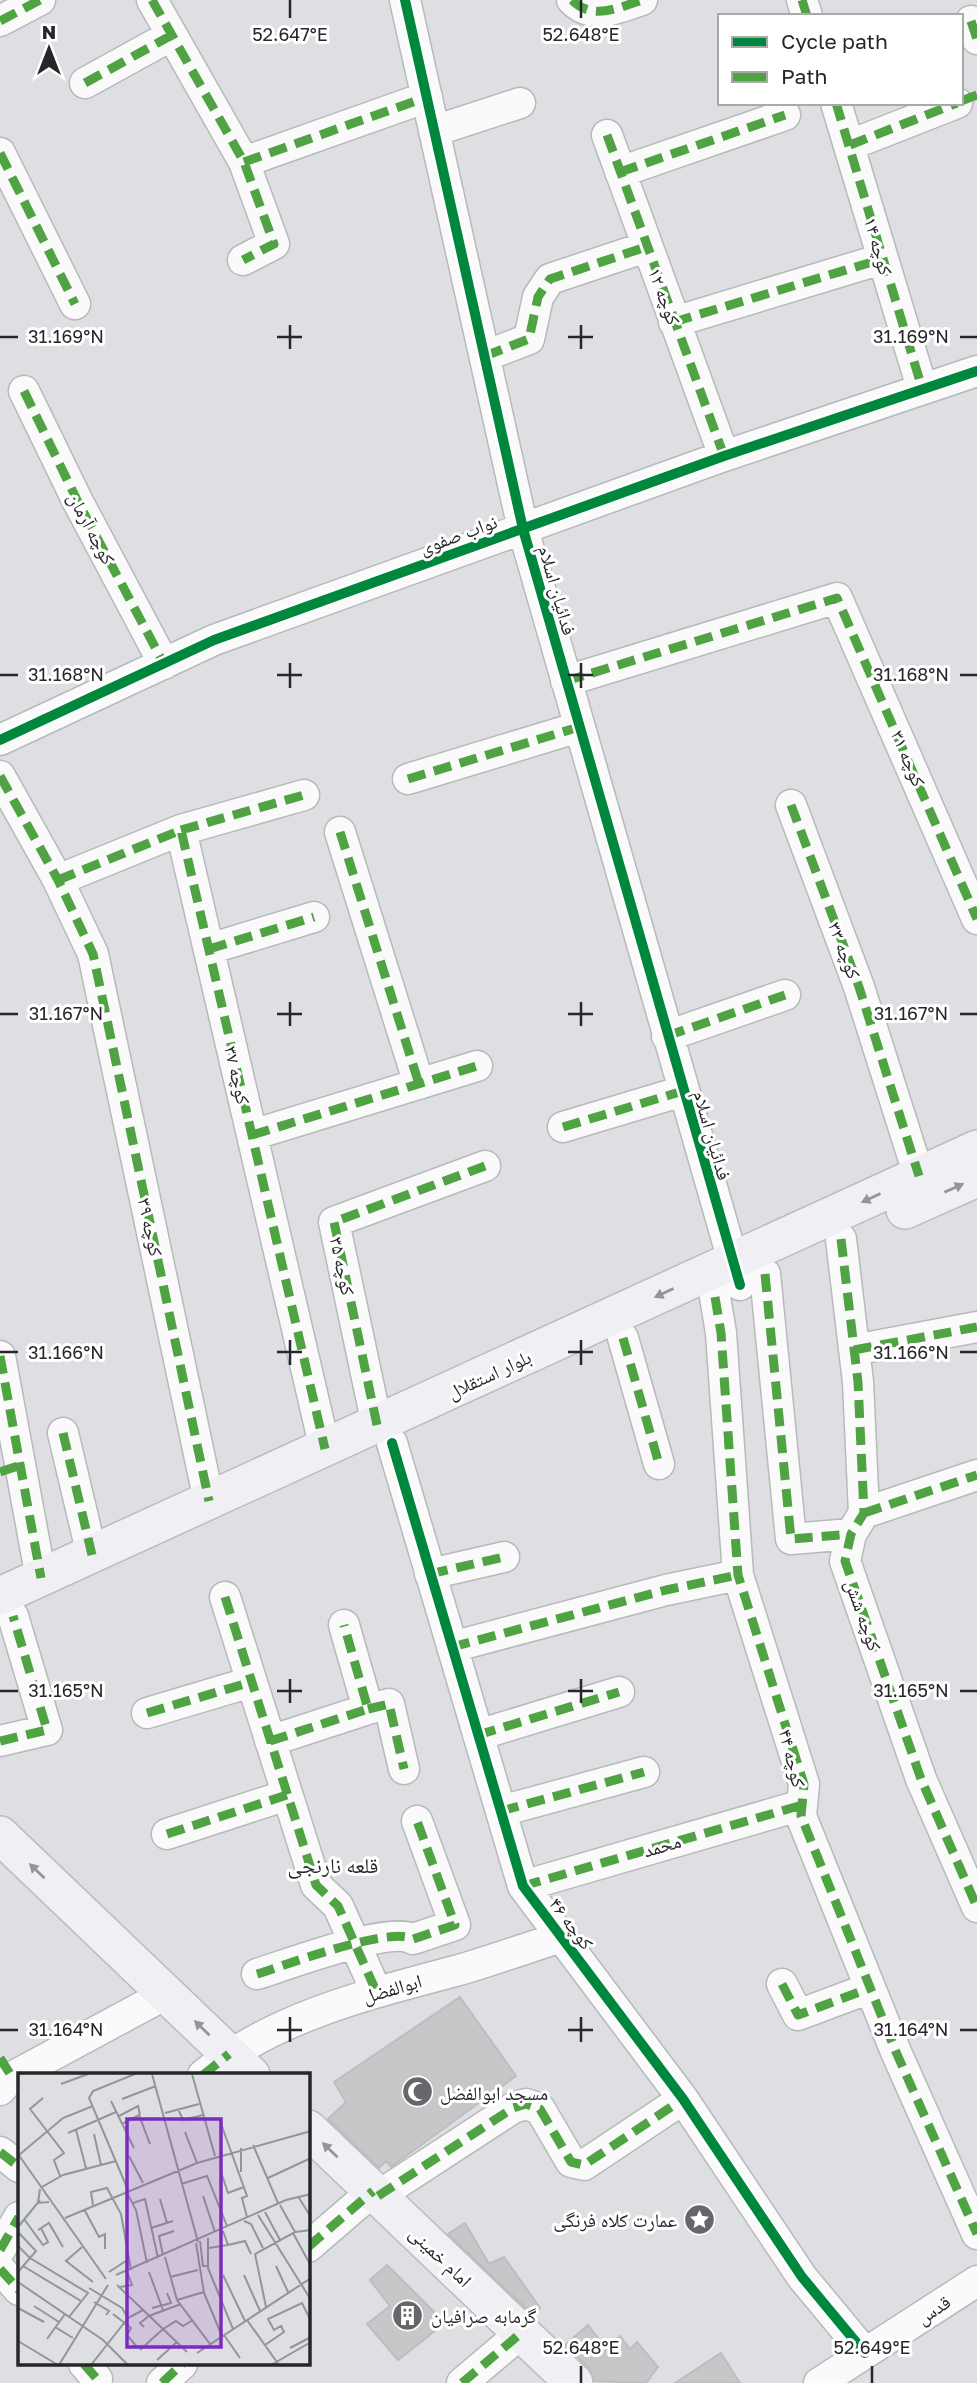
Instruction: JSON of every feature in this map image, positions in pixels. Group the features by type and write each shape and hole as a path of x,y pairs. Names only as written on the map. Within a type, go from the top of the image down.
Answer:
{"main road":[{"name":"بلوار استقلال","path":"4,1612 41,1578 325,1449 384,1434 622,1338 738,1279 919,1176 977,1149"},
{"name":"بلوار استقلال","path":"4,1612 384,1434 738,1279 841,1239 977,1178"},
{"path":"0,1835 166,1994 228,2068"},
{"name":"امام خمینی","path":"310,2131 574,2383"}],"street":[{"path":"0,21 40,0"},
{"path":"152,0 244,162 274,244 243,260"},
{"name":"فدائیان اسلام","path":"405,0 523,529 738,1279"},
{"path":"572,0 582,10 601,13 642,0"},
{"path":"85,83 172,35"},
{"path":"244,162 427,97"},
{"path":"435,131 520,103"},
{"name":"کوچه ۱۴","path":"837,105 922,388"},
{"path":"850,145 951,105"},
{"path":"620,172 785,115"},
{"name":"کوچه ۱۲","path":"607,135 724,456"},
{"path":"0,153 75,304"},
{"path":"485,356 529,338 538,296 550,279 646,247"},
{"path":"674,322 882,259"},
{"name":"نواب صفوی","path":"2,734 214,640 724,456 977,371"},
{"name":"کوچه آرمان","path":"24,391 77,500 164,664"},
{"name":"کوچه ۳۱","path":"566,681 837,598 977,919"},
{"path":"408,779 579,727"},
{"name":"کوچه ۳۹","path":"0,776 58,880 93,954 209,1501"},
{"path":"58,880 181,830 304,794"},
{"name":"کوچه ۳۳","path":"790,805 859,987 919,1176"},
{"name":"کوچه ۳۷","path":"181,830 325,1449"},
{"path":"340,832 419,1084"},
{"path":"209,949 314,917"},
{"path":"667,1036 785,995"},
{"path":"252,1135 477,1066"},
{"path":"563,1127 682,1091"},
{"name":"کوچه ۳۵","path":"384,1434 334,1222 485,1166"},
{"name":"کوچه شش","path":"841,1239 854,1350 858,1523 845,1561 921,1779 977,1907"},
{"path":"738,1279 791,1539 858,1523 977,1475"},
{"name":"کوچه ۴۴","path":"738,1279 721,1334 738,1574 804,1784 801,1816 870,1988 977,2234"},
{"path":"854,1350 977,1327"},
{"path":"622,1338 659,1464"},
{"path":"0,1356 10,1468 41,1578"},
{"path":"63,1433 92,1555"},
{"name":"کوچه ۴۶","path":"384,1434 430,1574 523,1886 683,2099 802,2277 865,2353"},
{"path":"430,1574 504,1557"},
{"path":"452,1647 666,1590 738,1574"},
{"path":"225,1597 316,1885 338,1906 376,1991"},
{"path":"0,1741 47,1730 4,1612"},
{"path":"344,1625 368,1709"},
{"path":"147,1713 251,1682"},
{"path":"478,1735 619,1692"},
{"path":"270,1741 389,1704 404,1769"},
{"path":"500,1811 644,1772"},
{"path":"167,1833 287,1795"},
{"name":"محمد","path":"523,1886 802,1805"},
{"path":"257,1974 354,1943 405,1935 413,1939 455,1925 417,1821"},
{"name":"ابوالفضل","path":"228,2068 311,2015 376,1991 561,1937"},
{"path":"782,1984 798,2015 870,1988"},
{"path":"4,2075 166,1994"},
{"path":"310,2245 376,2194 513,2108 526,2104 540,2109 571,2162 584,2165 599,2158 683,2099"},
{"path":"0,2152 18,2166"},
{"path":"0,2250 18,2219"},
{"path":"0,2269 18,2289"},
{"name":"قدس","path":"820,2383 977,2281"},
{"path":"462,2383 521,2333"},
{"path":"162,2383 180,2366"}],"building":[{"name":"مسجد ابوالفضل","path":"460,1997 516,2076 391,2167 386,2161 379,2168 328,2119 346,2102 334,2082"},
{"path":"465,2223 489,2264 504,2257 540,2308 533,2315 448,2234"},
{"name":"گرمابه صرافیان","path":"387,2265 445,2323 398,2360 367,2324 390,2306 370,2280"},
{"path":"588,2325 607,2349 620,2336 630,2349 637,2342 658,2367 646,2383 594,2381 589,2368 565,2345"},
{"path":"721,2353 740,2383 675,2383"}],"marked path":[{"path":"0,21 40,0"},
{"path":"152,0 244,162 274,244 243,260"},
{"path":"572,0 588,10 597,11 642,0"},
{"path":"802,0 806,14"},
{"path":"971,21 977,39"},
{"path":"85,83 172,35"},
{"path":"963,100 977,95"},
{"path":"244,162 427,97"},
{"path":"837,105 922,388"},
{"path":"850,145 952,105"},
{"path":"620,172 785,115"},
{"path":"607,135 724,456"},
{"path":"0,153 75,304"},
{"path":"485,356 529,339 538,297 550,279 646,247"},
{"path":"674,322 882,259"},
{"path":"24,391 77,500 164,664"},
{"path":"566,681 837,598 977,919"},
{"path":"408,779 579,727"},
{"path":"0,776 58,880 93,954 209,1501"},
{"path":"181,830 304,795"},
{"path":"791,805 859,987 919,1176"},
{"path":"58,880 181,830 325,1449"},
{"path":"340,832 419,1084"},
{"path":"209,949 314,917"},
{"path":"667,1036 785,995"},
{"path":"252,1135 477,1066"},
{"path":"563,1127 683,1091"},
{"path":"377,1425 334,1222 485,1166"},
{"path":"841,1239 858,1382 864,1513 851,1534 845,1561 921,1779 977,1907"},
{"path":"765,1274 791,1539 851,1534"},
{"path":"715,1297 721,1333 738,1575 804,1784 801,1816 896,2052 977,2234"},
{"path":"854,1350 977,1327"},
{"path":"623,1338 659,1464"},
{"path":"0,1356 41,1578"},
{"path":"63,1433 92,1555"},
{"path":"0,1472 21,1465"},
{"path":"864,1513 977,1475"},
{"path":"430,1574 504,1557"},
{"path":"452,1647 666,1590 738,1575"},
{"path":"225,1597 316,1885 338,1906 376,1991"},
{"path":"0,1741 47,1730 13,1616"},
{"path":"270,1741 368,1709 344,1625"},
{"path":"147,1713 251,1682"},
{"path":"478,1735 619,1692"},
{"path":"368,1709 389,1704 404,1769"},
{"path":"501,1811 644,1772"},
{"path":"167,1834 287,1795"},
{"path":"523,1886 802,1805"},
{"path":"257,1974 361,1942 401,1936 413,1939 455,1925 417,1821"},
{"path":"782,1984 798,2015 870,1988"},
{"path":"205,2073 229,2054"},
{"path":"0,2058 12,2077"},
{"path":"378,2196 513,2108 526,2104 540,2109 571,2162 584,2165 683,2099"},
{"path":"0,2152 18,2166"},
{"path":"310,2245 373,2191"},
{"path":"0,2250 18,2219"},
{"path":"0,2269 18,2289"},
{"path":"462,2383 521,2333"},
{"path":"86,2366 97,2379"},
{"path":"162,2383 180,2366"}],"cycle path":[{"path":"405,0 523,529 740,1285"},
{"path":"0,740 214,640 724,456 977,371"},
{"path":"392,1443 523,1886 683,2099 802,2277 865,2353"}],"place":[{"name":"مسجد ابوالفضل","path":"417,2092"},
{"name":"عمارت کلاه فرنگی","path":"700,2219"},
{"name":"گرمابه صرافیان","path":"408,2315"}],"district":[{"name":"قلعه نارنجی","path":"333,1865"}]}
